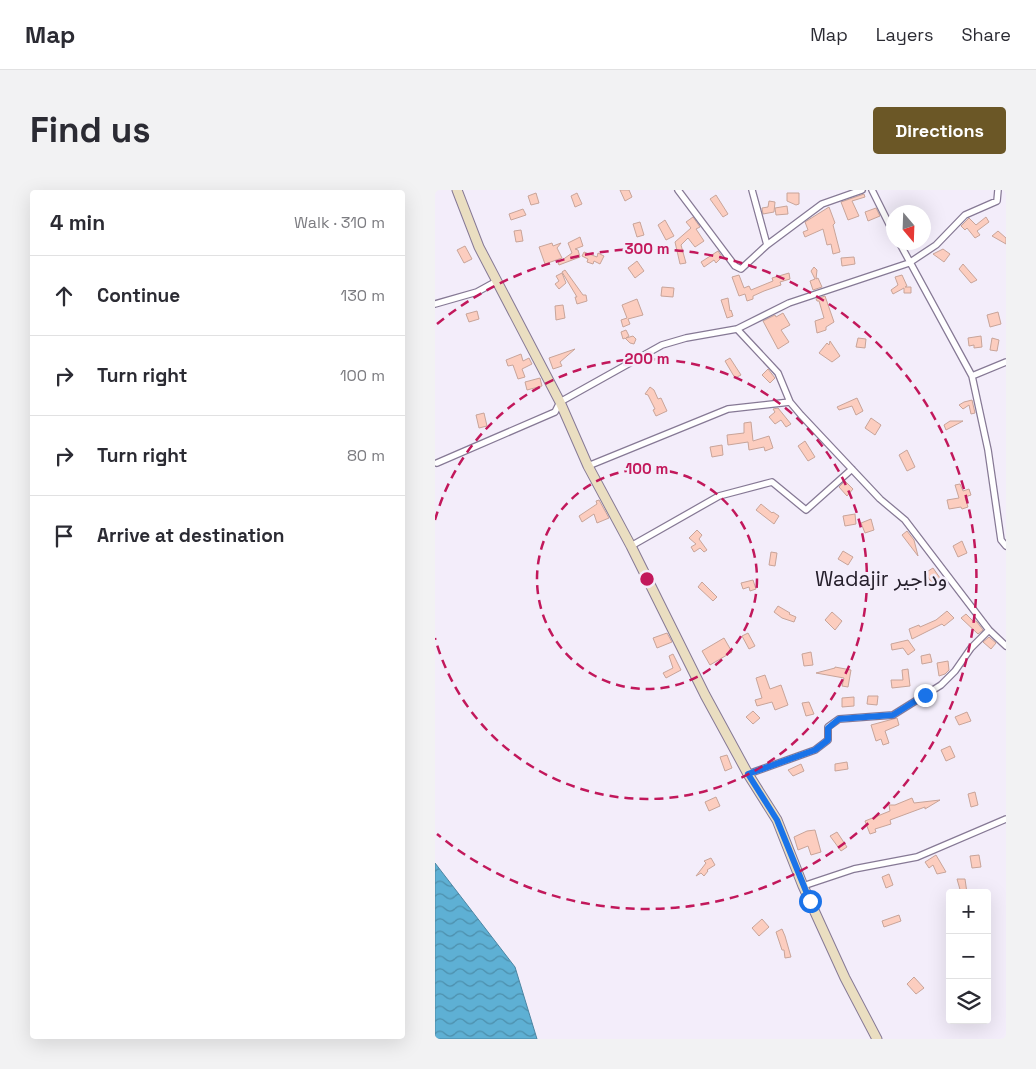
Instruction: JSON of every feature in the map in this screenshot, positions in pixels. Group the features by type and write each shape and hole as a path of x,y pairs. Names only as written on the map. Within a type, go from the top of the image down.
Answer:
{"main road":[{"path":"457,190 479,247 560,402 588,466 631,546 705,695 748,774 777,820 803,886 845,978 877,1039"}],"street":[{"path":"678,190 735,266 741,269 767,245 822,204 862,190"},
{"path":"752,190 767,245"},
{"path":"872,190 886,218"},
{"path":"437,463 555,412 560,402 662,346 686,338 737,329 789,303 909,263 936,245 965,214 997,201 998,190"},
{"path":"903,250 971,376 988,450 1001,540 1006,546"},
{"path":"435,304 477,292 497,281"},
{"path":"737,329 778,373 790,402 880,499 905,520 989,630 1006,646"},
{"path":"971,376 1006,362"},
{"path":"588,466 728,408 790,402"},
{"path":"631,546 719,496 772,482 806,510 852,469"},
{"path":"748,774 815,750 828,740 828,728 839,719 893,715 941,685 955,671 971,648 989,630"},
{"path":"803,886 854,869 917,857 1006,819"}],"water":[{"path":"435,863 515,967 537,1039 435,1039"}],"building":[{"path":"620,190 629,190 632,197 625,201"},
{"path":"536,193 539,203 531,205 528,196"},
{"path":"577,193 582,204 575,207 571,196"},
{"path":"787,193 799,193 799,204 796,205 787,201"},
{"path":"864,194 865,197 852,201 859,216 848,220 841,202"},
{"path":"716,195 728,214 723,217 710,199"},
{"path":"769,201 775,202 774,212 763,214 762,208 768,207"},
{"path":"787,206 788,214 776,215 775,208"},
{"path":"829,207 835,223 833,225 840,252 833,254 831,244 827,245 823,229 805,237 803,232 808,230 805,222"},
{"path":"876,208 880,216 868,221 865,212"},
{"path":"523,209 526,215 511,220 509,214"},
{"path":"693,217 700,227 696,229 704,241 695,247 688,238 681,245 686,263 680,264 675,242 691,228 686,222"},
{"path":"986,217 989,222 977,231 980,235 975,238 967,228 965,230 961,226 969,218 976,225"},
{"path":"665,220 674,236 666,240 658,225"},
{"path":"640,222 644,235 637,237 633,224"},
{"path":"521,230 523,241 516,242 514,231"},
{"path":"998,231 1006,238 1006,244 992,236"},
{"path":"580,237 583,246 575,249 578,250 580,257 559,265 558,263 572,253 568,243"},
{"path":"552,243 553,246 561,243 557,248 562,258 545,264 539,247"},
{"path":"465,246 472,259 464,263 457,250"},
{"path":"943,249 950,254 944,262 933,254"},
{"path":"718,251 722,257 716,263 714,260 704,267 701,262"},
{"path":"584,252 597,257 598,253 604,256 600,264 594,261 593,264 587,262 588,259 582,256"},
{"path":"854,257 855,264 842,266 841,258"},
{"path":"637,261 644,271 635,278 628,268"},
{"path":"963,264 977,280 971,283 959,269"},
{"path":"814,267 817,270 816,279 818,278 822,287 813,290 810,281 815,279 811,271"},
{"path":"565,270 583,295 586,295 587,301 577,304 575,297 577,297 562,272"},
{"path":"562,273 566,283 559,289 555,284 559,281 556,276"},
{"path":"789,273 790,279 780,282 781,285 753,296 753,299 747,301 745,294 739,296 732,277 739,275 744,288 749,286 751,290 773,281 772,278"},
{"path":"902,275 907,286 905,287 911,287 911,293 904,293 904,288 893,294 891,290 898,285 895,277"},
{"path":"662,287 674,288 673,297 661,296"},
{"path":"825,296 834,322 826,327 826,330 817,333 815,321 824,318 819,301 816,299"},
{"path":"728,298 730,311 733,316 727,318 721,300"},
{"path":"637,299 643,315 628,319 630,324 623,327 621,320 627,318 622,305"},
{"path":"563,305 565,318 556,320 555,306"},
{"path":"477,311 479,319 469,322 466,314"},
{"path":"998,312 1001,324 990,327 987,315"},
{"path":"783,313 790,325 781,330 789,342 778,349 763,321"},
{"path":"626,330 629,336 626,338 633,336 636,339 634,344 625,338 623,339 621,332"},
{"path":"981,336 982,347 974,348 974,345 969,346 968,338"},
{"path":"858,338 866,339 865,348 856,347"},
{"path":"992,338 999,340 997,351 990,350"},
{"path":"830,341 840,356 832,362 819,353 827,343 829,345"},
{"path":"575,349 560,362 562,366 553,369 549,358"},
{"path":"521,354 523,361 529,358 532,364 522,369 525,377 518,379 513,365 508,366 506,360"},
{"path":"730,358 741,375 735,378 725,361"},
{"path":"768,369 775,378 770,383 762,375"},
{"path":"540,378 542,386 527,390 525,382"},
{"path":"650,387 654,390 658,399 661,398 667,411 656,416 653,410 655,409 648,395 645,394"},
{"path":"857,398 863,411 856,415 852,406 839,410 837,407"},
{"path":"972,400 975,413 971,414 969,405 963,409 959,405"},
{"path":"778,408 791,424 786,427 781,420 775,424 769,417 775,412 773,409"},
{"path":"484,413 487,426 479,428 476,415"},
{"path":"871,418 881,425 875,435 865,428"},
{"path":"950,421 963,421 946,430 944,425"},
{"path":"751,422 753,441 769,436 773,448 765,451 764,447 749,450 748,442 728,445 727,435 744,433 744,423"},
{"path":"805,441 815,457 808,461 798,446"},
{"path":"722,445 723,455 712,457 710,447"},
{"path":"907,450 915,467 907,471 899,455"},
{"path":"845,481 853,489 847,496 839,487"},
{"path":"960,484 963,491 969,489 971,495 965,497 968,507 949,509 947,500 959,498 955,485"},
{"path":"599,500 609,518 597,523 594,514 582,522 579,516 597,504 596,501"},
{"path":"761,504 779,516 774,524 756,510"},
{"path":"855,514 856,524 845,526 843,516"},
{"path":"871,519 874,530 865,533 861,523"},
{"path":"697,530 702,535 699,539 707,550 704,552 700,548 694,552 691,547 696,544 689,538"},
{"path":"907,531 914,540 918,556 902,535"},
{"path":"962,541 967,553 958,557 953,546"},
{"path":"843,551 853,557 848,565 838,559"},
{"path":"771,552 777,553 775,566 769,565"},
{"path":"933,568 940,578 932,583 925,573"},
{"path":"753,580 756,589 750,591 749,587 743,589 741,583"},
{"path":"702,582 717,597 713,601 698,587"},
{"path":"778,606 796,617 794,622 782,618 774,612"},
{"path":"947,611 954,618 944,626 942,624 912,639 909,629 919,625 920,627 936,620"},
{"path":"832,612 842,621 835,630 825,620"},
{"path":"966,614 973,621 977,622 983,630 978,634 961,618"},
{"path":"667,633 672,642 657,648 653,638"},
{"path":"748,633 755,646 749,649 742,636"},
{"path":"989,637 996,643 991,649 983,642"},
{"path":"724,638 732,652 710,665 702,651"},
{"path":"908,640 915,650 908,655 903,648 892,650 891,644"},
{"path":"811,652 813,665 804,666 802,654"},
{"path":"673,654 681,670 666,678 663,673 673,668 669,656"},
{"path":"930,654 932,662 922,664 921,656"},
{"path":"948,661 949,670 939,676 937,663"},
{"path":"835,667 851,670 848,687 842,686 844,678 816,673"},
{"path":"908,669 910,686 892,688 891,680 903,680 902,670"},
{"path":"765,675 770,689 781,685 788,705 775,710 772,702 757,706 755,700 762,698 756,678"},
{"path":"868,696 878,696 877,705 867,704"},
{"path":"854,697 854,706 842,707 842,698"},
{"path":"809,702 814,714 806,716 802,703"},
{"path":"753,711 760,718 753,724 746,717"},
{"path":"967,712 971,721 959,725 955,717"},
{"path":"897,718 899,725 885,731 889,743 883,745 881,739 876,741 871,725"},
{"path":"950,746 955,757 946,761 941,750"},
{"path":"727,755 732,768 725,771 720,757"},
{"path":"847,762 848,769 835,771 835,764"},
{"path":"801,764 804,771 793,776 788,770"},
{"path":"975,792 978,805 971,807 968,794"},
{"path":"716,797 720,806 709,811 705,802"},
{"path":"912,798 914,803 940,800 925,809 925,807 890,820 891,824 875,829 876,832 870,834 865,821 890,811 889,805 895,805"},
{"path":"815,830 821,852 811,855 808,846 798,850 794,837 807,831"},
{"path":"837,832 847,847 841,851 830,836"},
{"path":"936,855 946,872 937,874 933,865 929,868 925,862"},
{"path":"979,855 981,867 972,868 970,856"},
{"path":"711,858 715,865 707,870 704,876 701,873 696,876 706,863 704,861"},
{"path":"889,874 893,885 886,888 882,877"},
{"path":"957,879 965,879 966,889 960,889"},
{"path":"899,915 901,921 884,927 882,921"},
{"path":"762,919 769,927 759,936 752,928"},
{"path":"782,929 791,957 785,958 784,950 782,950 776,932"},
{"path":"914,977 924,988 916,994 907,984"}],"district":[{"name":"Wadajir وداجير","path":"881,579"}],"route":[{"path":"810,901 777,820 748,774 815,750 828,740 828,728 839,719 893,715 925,695"}]}
